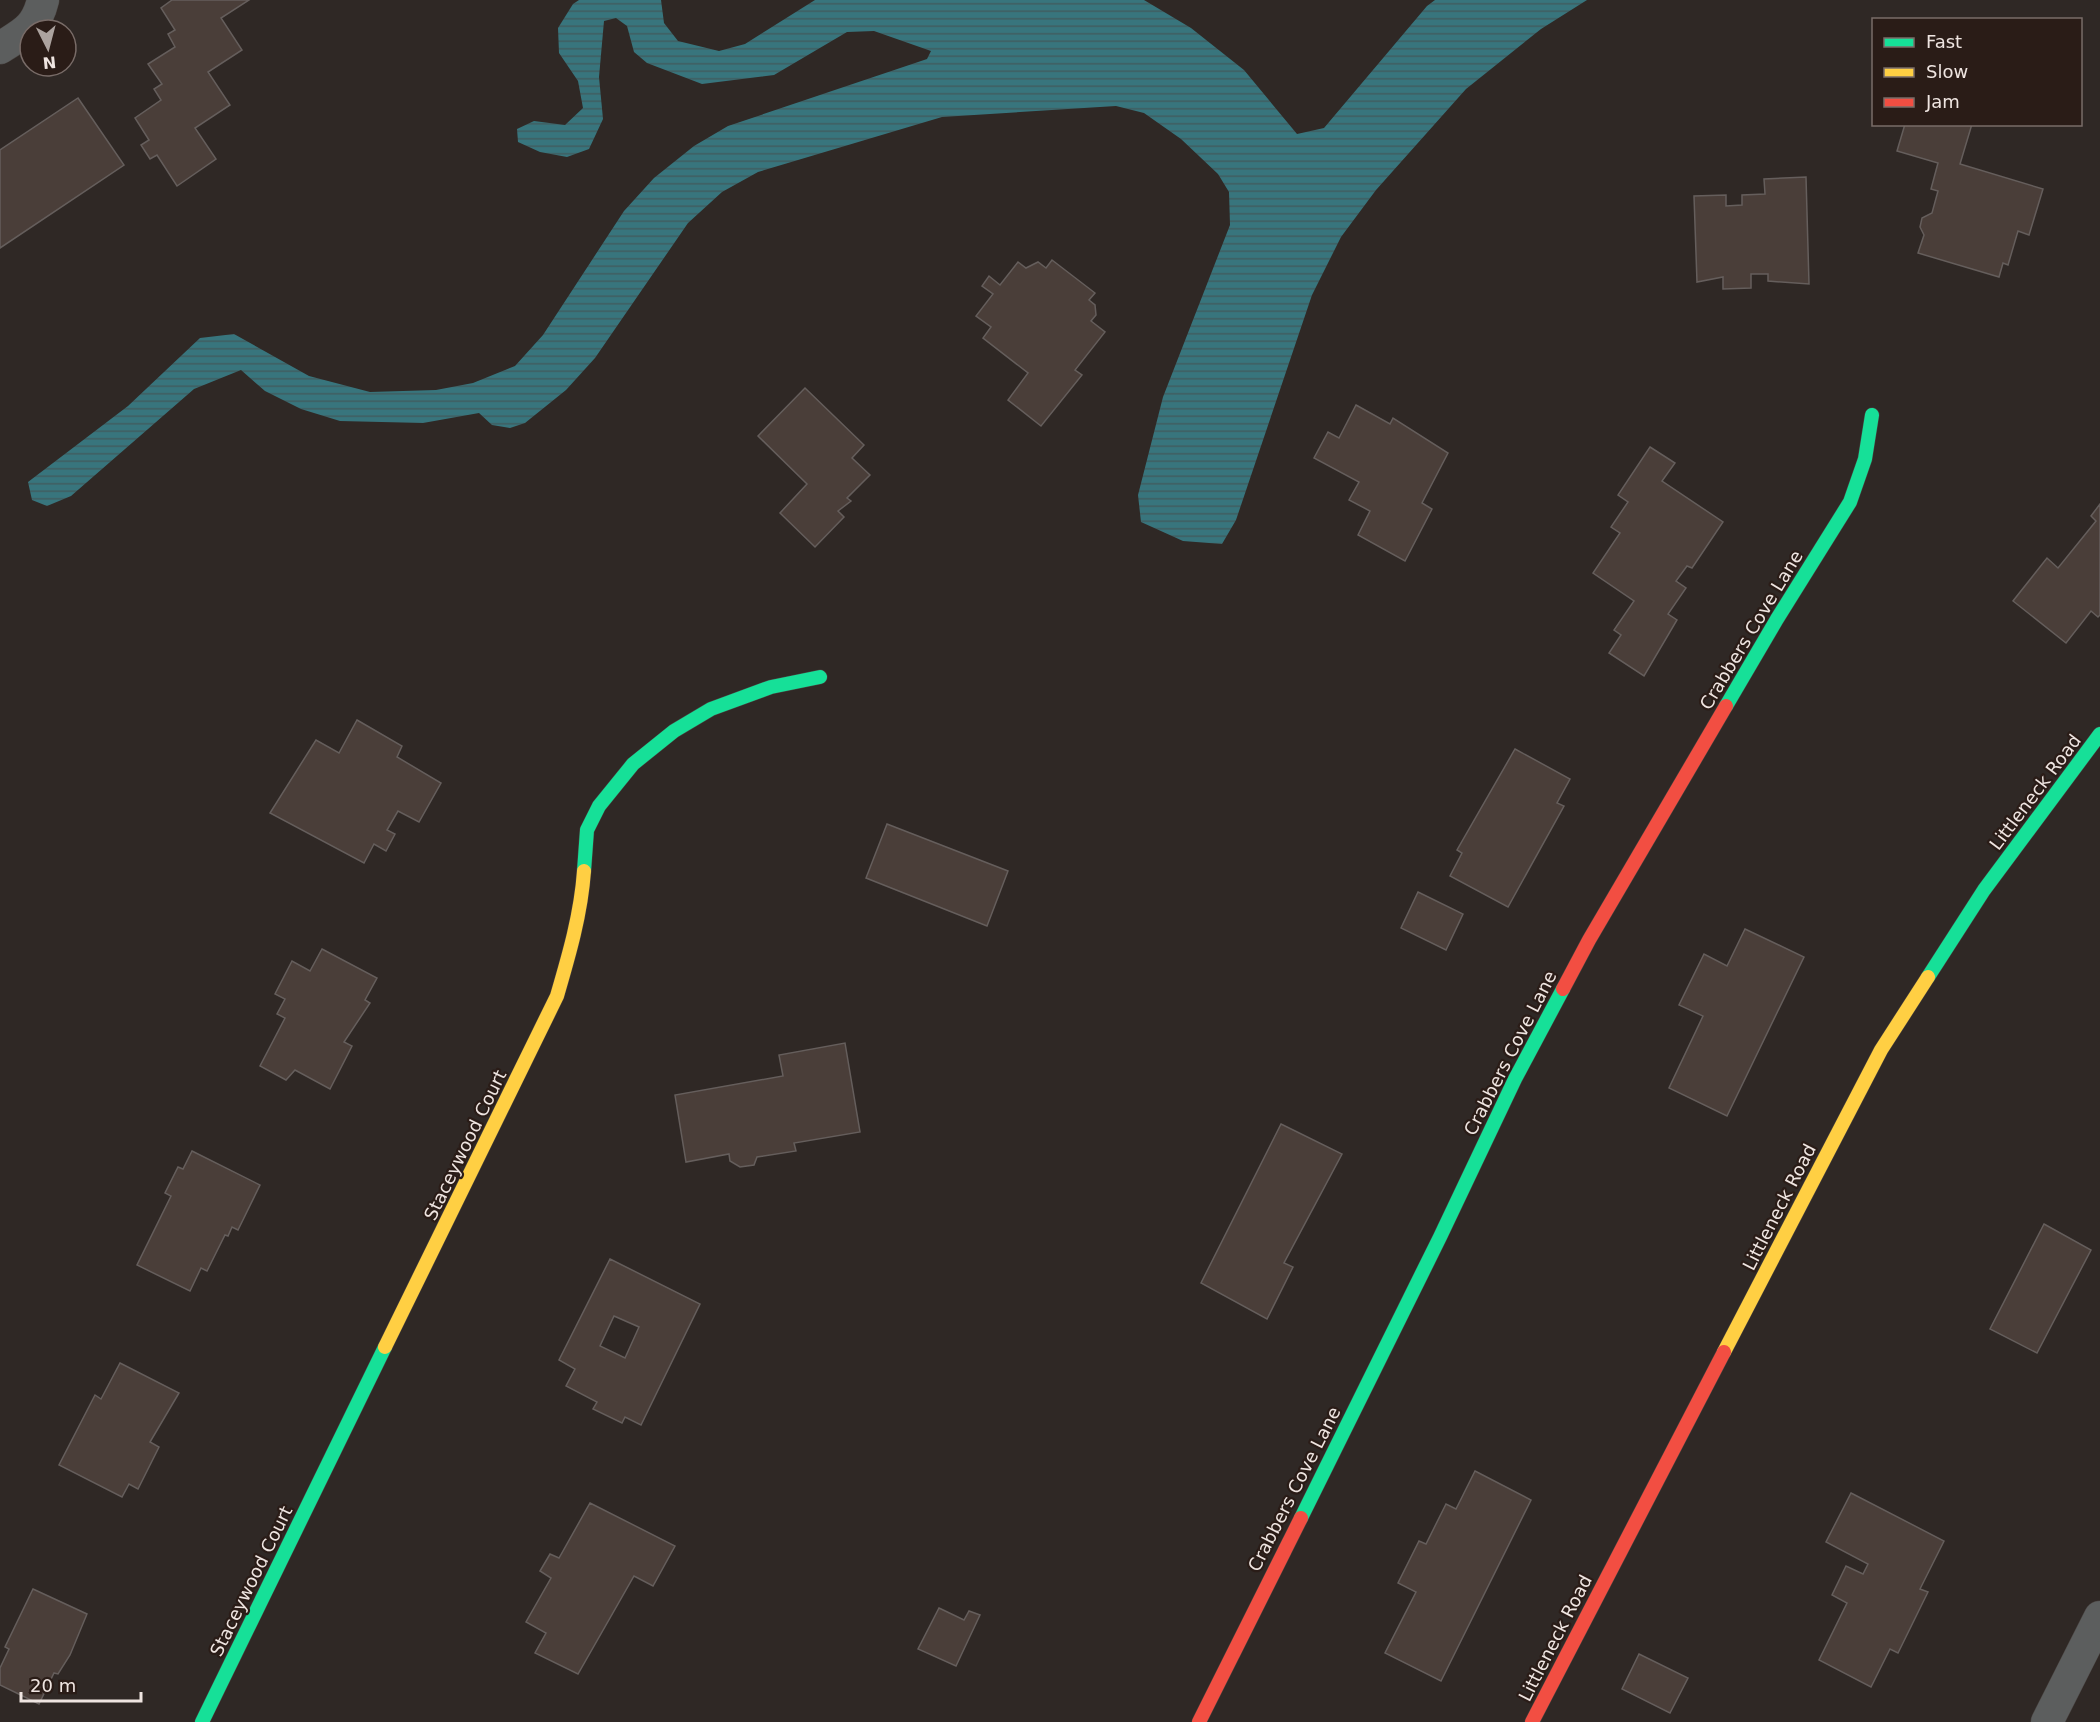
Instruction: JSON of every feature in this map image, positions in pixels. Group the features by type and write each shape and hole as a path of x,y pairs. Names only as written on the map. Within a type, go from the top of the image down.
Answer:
{"street":[{"path":"0,48 28,30 39,15 43,0"},
{"name":"Crabbers Cove Lane","path":"1199,1722 1440,1237 1520,1069 1589,940 1771,629 1850,502 1865,459 1872,415"},
{"name":"Staceywood Court","path":"202,1722 557,996 573,942 583,888 587,830 599,806 633,765 674,731 702,714 771,687 820,677"},
{"name":"Littleneck Road","path":"1532,1722 1881,1050 1984,890 2100,734"},
{"path":"2047,1722 2100,1617"}],"water":[{"path":"579,0 661,0 664,23 678,41 719,51 745,44 815,0 1144,0 1191,28 1244,70 1297,134 1324,128 1427,6 1435,0 1587,0 1541,29 1466,89 1376,190 1341,237 1312,295 1236,520 1222,544 1183,541 1141,522 1138,495 1163,397 1230,225 1229,192 1218,174 1181,139 1144,113 1116,106 942,117 758,172 722,192 688,223 595,358 566,390 525,423 510,428 492,425 479,413 423,423 340,421 301,409 265,391 241,370 194,389 71,496 47,506 32,500 28,482 128,406 200,338 234,334 309,376 370,392 436,390 473,383 515,366 543,335 624,211 654,178 694,146 728,126 927,59 931,51 874,31 847,32 774,75 702,84 647,63 634,52 627,26 616,18 604,21 599,77 603,119 589,149 567,157 540,152 518,142 517,129 534,121 565,125 583,108 578,81 559,53 558,28 573,4"}],"building":[{"path":"172,0 249,0 221,18 242,50 208,72 230,105 195,128 216,159 177,186 157,155 150,159 141,145 149,140 135,118 161,100 154,89 162,84 148,64 175,47 168,34 175,30 161,8"},
{"path":"78,98 124,165 0,248 0,150"},
{"path":"1904,126 1971,126 1960,164 2043,189 2029,235 2018,231 2008,265 2003,263 1999,277 1918,253 1924,235 1920,227 1922,218 1932,213 1938,191 1931,189 1938,163 1897,151"},
{"path":"1806,177 1809,284 1768,281 1768,274 1751,274 1751,288 1723,289 1723,277 1697,282 1694,196 1726,195 1726,206 1742,205 1742,195 1765,194 1764,179"},
{"path":"1052,260 1095,293 1089,300 1095,305 1096,315 1091,321 1105,332 1075,370 1082,375 1041,426 1008,400 1028,373 983,338 991,327 976,316 993,294 982,286 989,276 1000,285 1018,262 1026,268 1038,262 1046,268"},
{"path":"805,388 864,445 852,458 870,475 847,498 851,501 838,511 844,517 815,547 780,513 807,484 758,436"},
{"path":"1356,405 1390,424 1393,418 1448,453 1422,503 1432,509 1405,561 1358,535 1370,511 1349,500 1359,482 1314,458 1328,432 1339,438"},
{"path":"1650,447 1675,463 1662,481 1723,522 1692,568 1687,566 1676,581 1686,588 1668,614 1677,620 1644,676 1609,653 1621,635 1614,630 1634,601 1593,573 1620,533 1611,527 1628,502 1618,495"},
{"path":"2100,504 2100,615 2098,617 2091,611 2066,643 2013,601 2047,558 2058,568 2096,521 2091,516"},
{"path":"357,720 402,746 397,757 441,783 419,822 398,811 387,830 395,834 386,851 374,844 364,863 270,813 316,740 339,753"},
{"path":"1515,749 1570,779 1557,803 1564,806 1508,907 1450,876 1462,853 1457,850"},
{"path":"887,824 1008,871 987,926 866,878"},
{"path":"1418,892 1463,914 1446,950 1401,928"},
{"path":"1745,929 1804,957 1727,1116 1669,1088 1703,1016 1679,1005 1704,954 1727,966"},
{"path":"322,949 377,978 365,1000 370,1003 344,1042 352,1046 330,1089 295,1070 286,1080 260,1066 285,1018 277,1014 285,999 275,994 292,961 310,971"},
{"path":"845,1043 860,1132 794,1143 796,1151 757,1157 754,1165 740,1167 730,1161 729,1154 686,1162 675,1095 783,1076 779,1055"},
{"path":"1281,1124 1342,1154 1284,1263 1293,1267 1267,1319 1201,1283"},
{"path":"192,1151 260,1185 238,1230 232,1227 228,1236 225,1235 207,1271 201,1268 190,1291 137,1265 171,1196 165,1193 178,1167 183,1169"},
{"path":"2044,1224 2091,1250 2037,1353 1990,1329"},
{"path":"610,1259 700,1304 641,1425 625,1417 622,1423 593,1409 597,1402 566,1386 575,1369 559,1360","holes":["614,1316 639,1327 625,1358 600,1346"]},
{"path":"120,1363 179,1393 150,1442 159,1447 138,1489 129,1484 122,1497 59,1465 95,1395 101,1399"},
{"path":"1475,1471 1531,1500 1441,1681 1385,1653 1416,1592 1398,1583 1419,1541 1426,1544 1446,1504 1456,1509"},
{"path":"1851,1493 1944,1541 1920,1589 1928,1592 1898,1653 1890,1649 1871,1687 1819,1660 1847,1603 1832,1595 1846,1566 1863,1574 1868,1564 1826,1542"},
{"path":"590,1503 675,1546 653,1586 634,1576 578,1674 535,1653 546,1633 526,1622 551,1578 540,1571 550,1554 559,1558"},
{"path":"33,1589 87,1614 70,1655 58,1674 54,1673 39,1704 0,1685 0,1668 9,1649 5,1647"},
{"path":"939,1608 964,1620 969,1611 980,1615 956,1666 918,1649"},
{"path":"1639,1654 1688,1678 1670,1713 1622,1689"}],"traffic: fast":[{"path":"1726,706 1850,502 1865,459 1872,415"},
{"path":"584,871 587,830 599,806 633,764 674,731 711,709 771,687 820,677"},
{"path":"1928,977 1984,890 2100,734"},
{"path":"1301,1518 1440,1237 1515,1079 1563,989"},
{"path":"202,1722 385,1347"}],"traffic: slow":[{"path":"385,1347 557,996 577,919 584,871"},
{"path":"1724,1352 1881,1050 1928,977"}],"traffic: jam":[{"path":"1563,989 1589,940 1726,706"},
{"path":"1532,1722 1724,1352"},
{"path":"1199,1722 1301,1518"}]}
